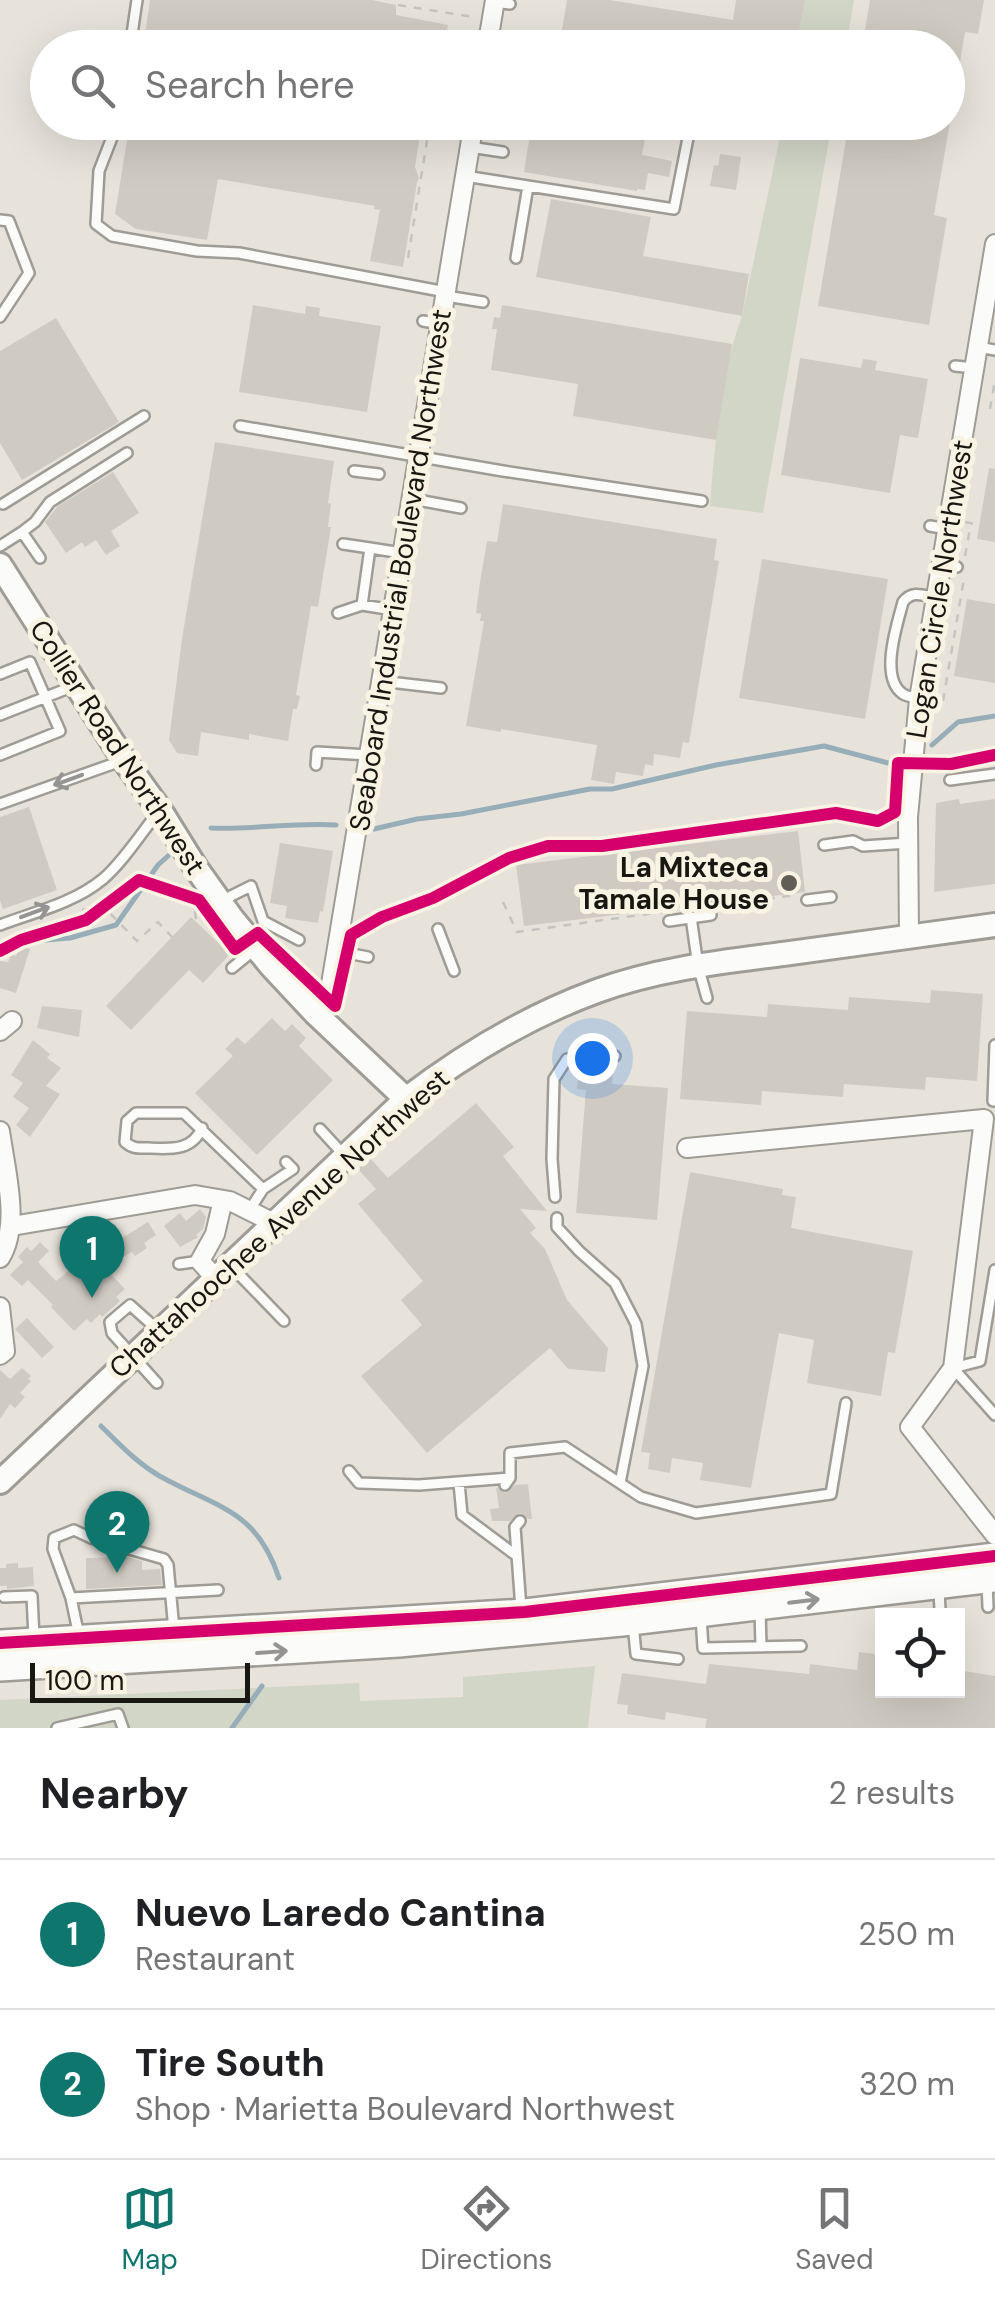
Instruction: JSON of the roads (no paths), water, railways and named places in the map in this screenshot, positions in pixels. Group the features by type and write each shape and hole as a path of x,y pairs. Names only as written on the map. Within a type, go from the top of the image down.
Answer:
{"main road":[{"path":"0,1643 34,1641 81,1651 399,1644 522,1622 992,1572"},
{"path":"0,1668 174,1633 633,1622 760,1606 939,1599 992,1572"}],"street":[{"path":"492,30 500,2"},
{"name":"Seaboard Industrial Boulevard Northwest","path":"315,1013 326,998 336,951 419,456 432,323 446,294 471,140"},
{"name":"Logan Circle Northwest","path":"909,937 912,756 929,699 936,598 957,567 945,526 965,367 986,349 995,244"},
{"name":"Collier Road Northwest","path":"0,565 160,810 196,868 211,903 315,1013 406,1100"},
{"name":"Chattahoochee Avenue Northwest","path":"0,1482 159,1331 215,1268 274,1223 406,1100 469,1053 534,1017 600,990 669,971 995,926"},
{"path":"687,1148 984,1119 953,1368 910,1428 991,1524"},
{"path":"0,1258 12,1226 1,1144"},
{"path":"12,1226 194,1195 223,1200 274,1223"},
{"path":"215,1268 215,1234 223,1200"},
{"path":"0,1307 4,1351 0,1355"}],"lane":[{"path":"133,30 137,0"},
{"path":"111,140 99,171 96,224 112,236 198,251 239,253 483,302"},
{"path":"465,176 674,209 688,140"},
{"path":"470,147 503,152"},
{"path":"516,258 528,186"},
{"path":"0,220 9,221 30,273 0,317"},
{"path":"3,504 144,416"},
{"path":"240,426 702,502"},
{"path":"0,546 35,522 50,502 127,452"},
{"path":"354,471 379,474"},
{"path":"412,499 461,508"},
{"path":"22,532 40,558"},
{"path":"343,544 402,553"},
{"path":"362,605 370,548"},
{"path":"929,699 905,696 890,669 903,602 910,594 936,598"},
{"path":"338,613 362,605 393,610"},
{"path":"0,674 30,662 60,732 0,755"},
{"path":"381,681 441,688"},
{"path":"0,715 76,685"},
{"path":"316,765 317,752 369,755"},
{"path":"0,804 124,760"},
{"path":"950,780 995,774"},
{"path":"0,924 87,891 106,876 160,810"},
{"path":"824,845 853,841 863,846 908,843"},
{"path":"211,903 251,886 263,921 299,940"},
{"path":"808,900 831,897"},
{"path":"669,921 711,915"},
{"path":"692,918 707,998"},
{"path":"438,929 454,971"},
{"path":"232,968 256,948"},
{"path":"336,951 368,957"},
{"path":"984,1119 994,1101 995,1045"},
{"path":"555,1197 554,1080 567,1059 615,1056"},
{"path":"202,1128 197,1139 178,1149 132,1148 125,1142 127,1120 136,1112 184,1113 202,1128 263,1190"},
{"path":"320,1129 344,1156"},
{"path":"248,1211 263,1190 293,1169 286,1162"},
{"path":"556,1218 557,1227 615,1283 636,1324 643,1366 620,1483"},
{"path":"180,1264 215,1268 284,1321"},
{"path":"995,1270 980,1361 953,1368 995,1415"},
{"path":"156,1383 112,1333 110,1322 130,1305 159,1331"},
{"path":"349,1471 359,1483 511,1483 510,1453 565,1447 641,1497 696,1514 831,1494 846,1403"},
{"path":"459,1483 462,1516 517,1556"},
{"path":"515,1523 522,1622"},
{"path":"81,1651 77,1619 53,1548 54,1538 74,1530 164,1559 168,1565 174,1633"},
{"path":"988,1606 992,1572"},
{"path":"71,1598 218,1590"},
{"path":"4,1597 32,1596 34,1641"},
{"path":"760,1606 761,1646"},
{"path":"701,1614 702,1648 802,1646"},
{"path":"633,1622 636,1654 678,1659"},
{"path":"57,1728 111,1714 118,1714 123,1727"}],"waterway":[{"path":"932,745 958,722 995,716"},
{"path":"374,829 590,789 612,789 824,746 888,763"},
{"path":"211,828 336,825"},
{"path":"0,956 22,942 70,938 116,925 168,856"},
{"path":"101,1426 149,1469 221,1506 248,1526 260,1539 279,1578"},
{"path":"232,1728 262,1686"}],"place":[{"name":"La Mixteca Tamale House","path":"789,883"},
{"name":"Nuevo Laredo Cantina","path":"92,1298"},
{"name":"Tire South","path":"117,1573"}]}
